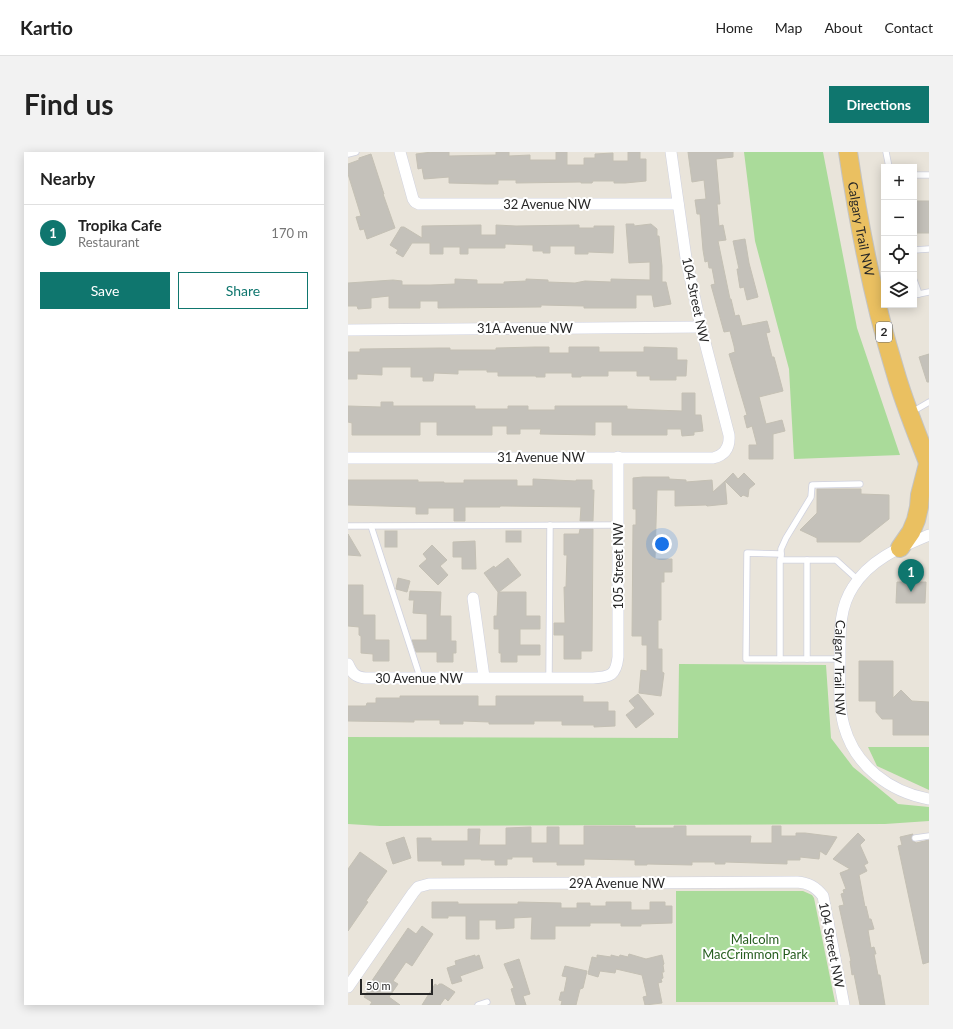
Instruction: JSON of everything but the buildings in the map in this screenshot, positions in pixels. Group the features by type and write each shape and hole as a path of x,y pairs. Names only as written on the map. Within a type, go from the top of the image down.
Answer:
{"highway":[{"name":"Calgary Trail NW","path":"848,152 854,194 895,372 929,465"},
{"path":"900,548 911,532 916,520 920,495 929,465"}],"street":[{"name":"32 Avenue NW","path":"400,152 413,199 417,203 678,204"},
{"name":"104 Street NW","path":"671,152 686,258 701,327 729,435 728,445"},
{"name":"31A Avenue NW","path":"348,330 701,327"},
{"name":"31 Avenue NW","path":"348,458 713,458 722,454 728,445"},
{"name":"105 Street NW","path":"613,674 616,670 618,657 618,457"},
{"name":"Calgary Trail NW","path":"929,535 886,555 870,566 848,595 844,606 840,634 840,689 842,716 847,736 858,756 873,773 900,790 929,799"},
{"path":"473,598 484,677"},
{"name":"30 Avenue NW","path":"348,664 354,675 365,678 600,677 613,674"},
{"name":"29A Avenue NW","path":"348,987 408,899 418,887 435,883 757,882 804,883 816,887"},
{"name":"104 Street NW","path":"816,887 824,900 844,1005"}],"lane":[{"path":"348,154 356,152"},
{"path":"886,152 888,164"},
{"path":"917,175 929,175"},
{"path":"917,250 929,249"},
{"path":"917,294 929,292"},
{"path":"910,413 929,402"},
{"path":"780,659 781,557 786,538 811,496 812,485 860,484"},
{"path":"348,526 618,524"},
{"path":"549,677 550,525"},
{"path":"371,526 420,677"},
{"path":"840,659 746,659 747,553 807,560 836,560 858,580"},
{"path":"807,560 807,659"},
{"path":"915,838 929,836"},
{"path":"478,1005 487,1002"}],"green space":[{"path":"744,152 823,152 857,328 900,455 794,459 789,369 755,241"},
{"path":"679,664 826,665 831,738 853,767 898,804 929,807 929,821 885,824 380,826 348,824 348,737 678,738"},
{"path":"868,747 929,747 929,790 877,766"},
{"name":"Malcolm MacCrimmon Park","path":"676,891 803,891 812,895 814,898 835,1002 676,1002"}],"place":[{"name":"Tropika Cafe","path":"911,592"}]}
